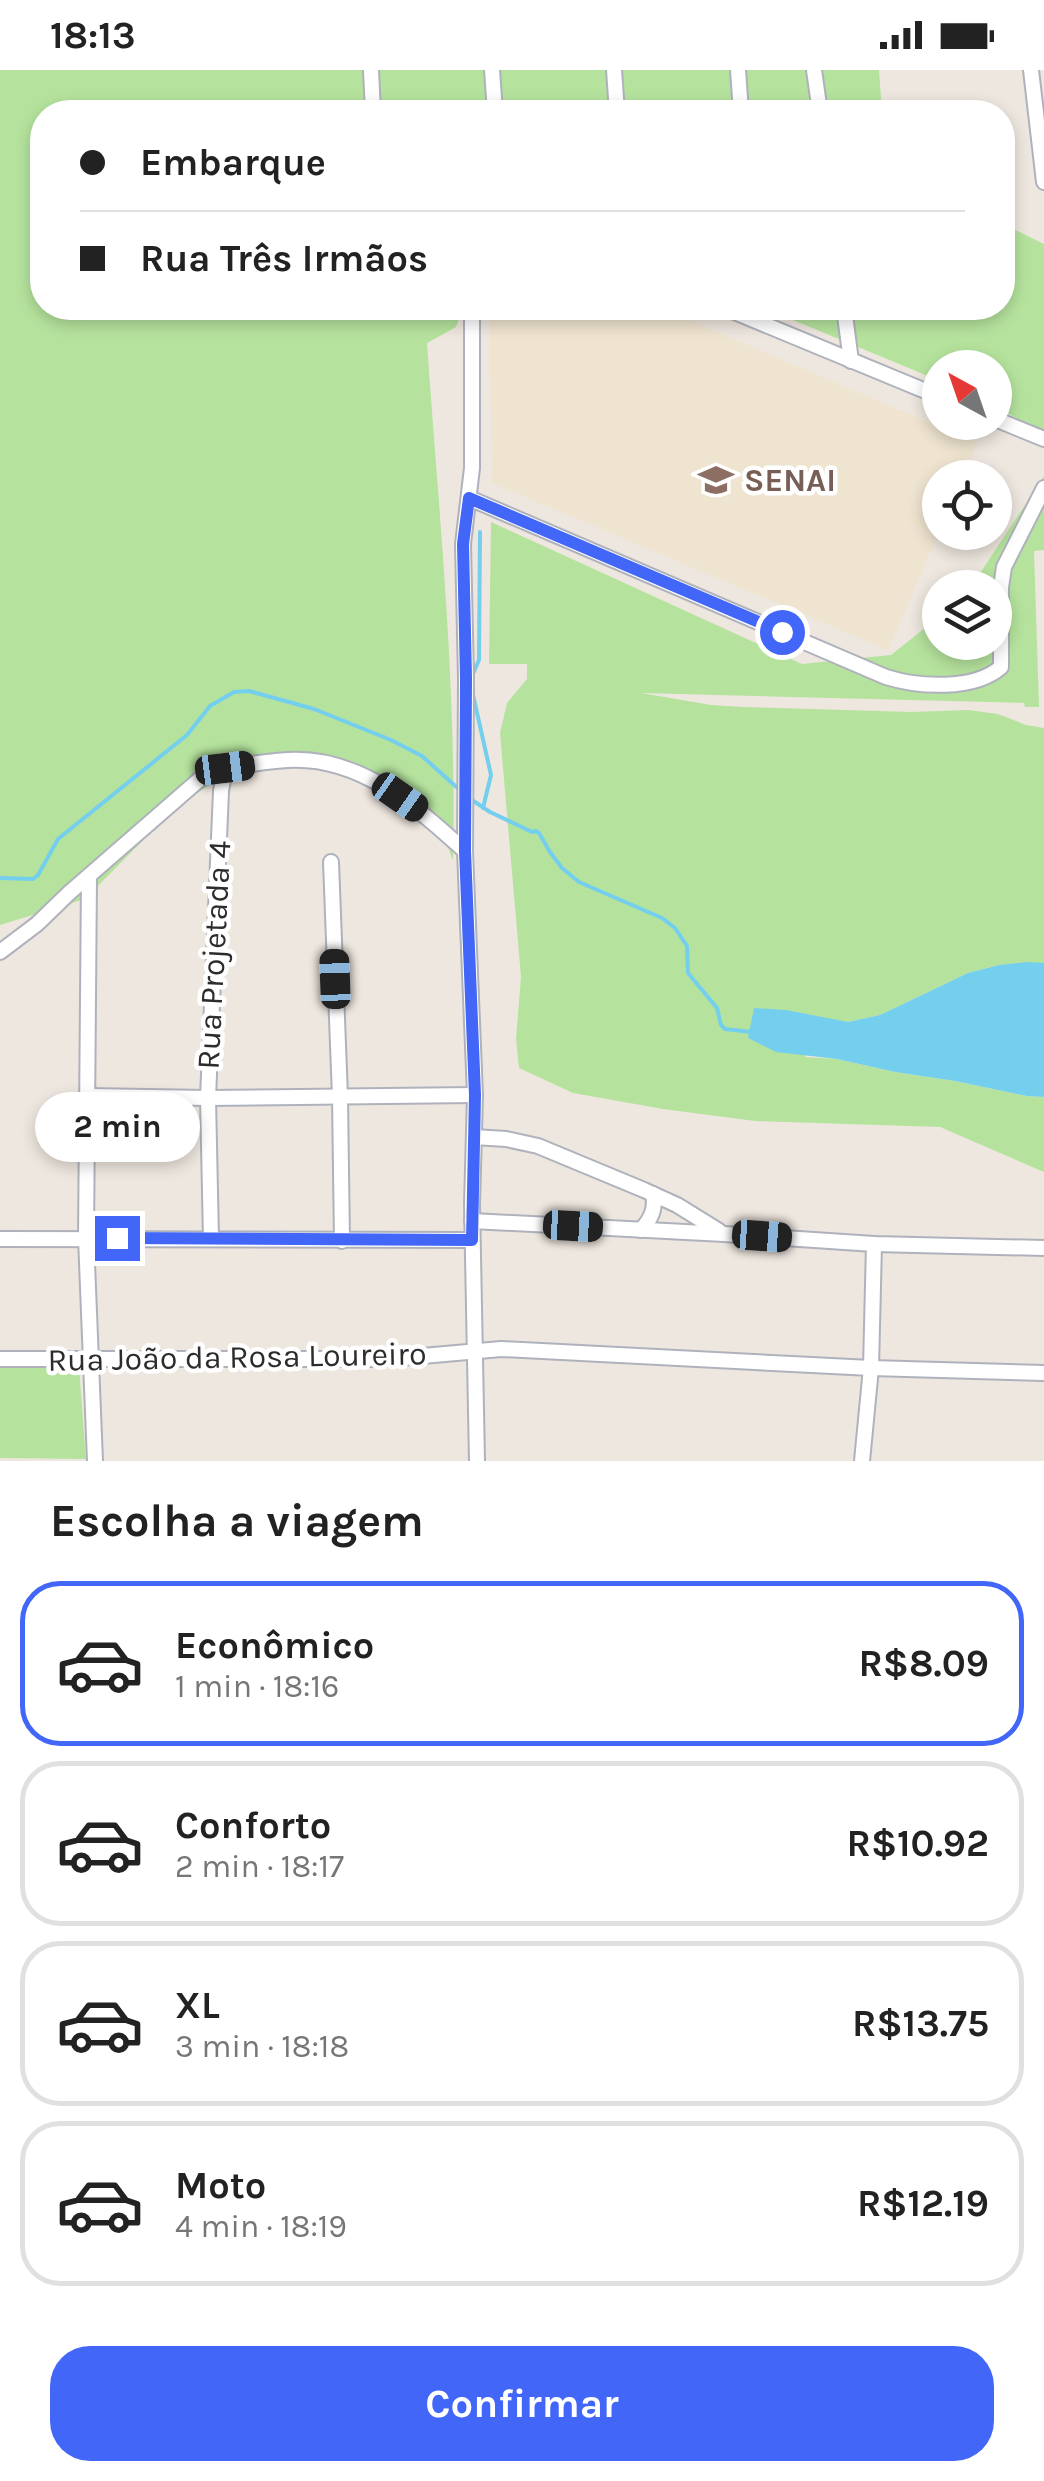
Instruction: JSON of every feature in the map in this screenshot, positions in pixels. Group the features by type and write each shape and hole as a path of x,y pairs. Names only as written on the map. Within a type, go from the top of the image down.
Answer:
{"street":[{"path":"370,70 372,100"},
{"path":"492,70 494,100"},
{"path":"614,70 616,100"},
{"path":"738,70 740,100"},
{"path":"814,70 818,100"},
{"path":"1031,70 1044,182"},
{"path":"472,320 472,468 463,544 465,851 475,1095 472,1240 476,1461"},
{"path":"766,320 922,390"},
{"path":"846,320 851,361"},
{"path":"1012,427 1044,439"},
{"path":"469,498 886,678 924,685 977,680 1001,667 1000,588 1004,567 1044,488"},
{"path":"0,952 37,924 200,779 225,768 290,759 348,768 374,779 414,806 465,851"},
{"name":"Rua Projetada 4","path":"210,1239 208,1098 225,768"},
{"path":"330,862 342,1241"},
{"path":"89,878 86,1238 95,1461"},
{"path":"86,1096 475,1095"},
{"path":"474,1137 538,1146 653,1194 724,1234"},
{"path":"640,1230 652,1214 653,1194"},
{"path":"472,1221 874,1244 1044,1248"},
{"path":"0,1240 472,1240"},
{"path":"862,1461 871,1368 874,1244"},
{"name":"Rua João da Rosa Loureiro","path":"0,1359 389,1359 532,1350 871,1368 1044,1372"}],"shaded area":[{"name":"SENAI","path":"489,320 689,320 922,420 922,440 977,443 970,460 922,460 922,550 931,550 888,650 492,483"}],"green space":[{"path":"0,70 879,70 881,100 30,100 30,320 459,320 456,327 427,343 450,666 453,861 438,819 319,759 229,773 179,804 85,899 0,925"},
{"path":"1015,230 1044,244 1044,431 1012,416 1012,350 922,350 922,374 793,320 1015,320"},
{"path":"1044,476 1044,550 1034,551 1039,707 1025,707 1024,703 641,693 743,707 968,710 998,714 1044,728 1044,963 999,965 968,973 880,1015 848,1022 817,1018 805,1057 837,1059 1044,1097 1044,1172 940,1127 755,1121 663,1109 573,1093 519,1068 516,1039 521,977 500,733 507,703 527,679 527,664 489,664 491,522 802,664 891,655 922,630 922,660 1012,660 1012,570 982,570 995,550 1012,550 1012,525"},
{"path":"0,1366 79,1367 86,1459 0,1458"}],"water":[{"path":"1028,962 1044,963 1044,1097 837,1059 776,1052 748,1038 754,1008 848,1022 880,1015 968,973"}],"waterway":[{"path":"472,676 479,660 480,532"},
{"path":"0,878 33,879 58,839 187,735 210,706 234,692 249,691 314,709 391,740 422,756 462,792"},
{"path":"473,695 491,775 483,808"},
{"path":"469,798 490,812 539,833 562,868 579,882 662,918 675,928 687,946 688,973 717,1008 721,1025 751,1032"}],"place":[{"name":"SENAI","path":"716,480"}],"route":[{"path":"117,1238 472,1240 475,1095 465,851 463,544 469,498 782,632"}]}
